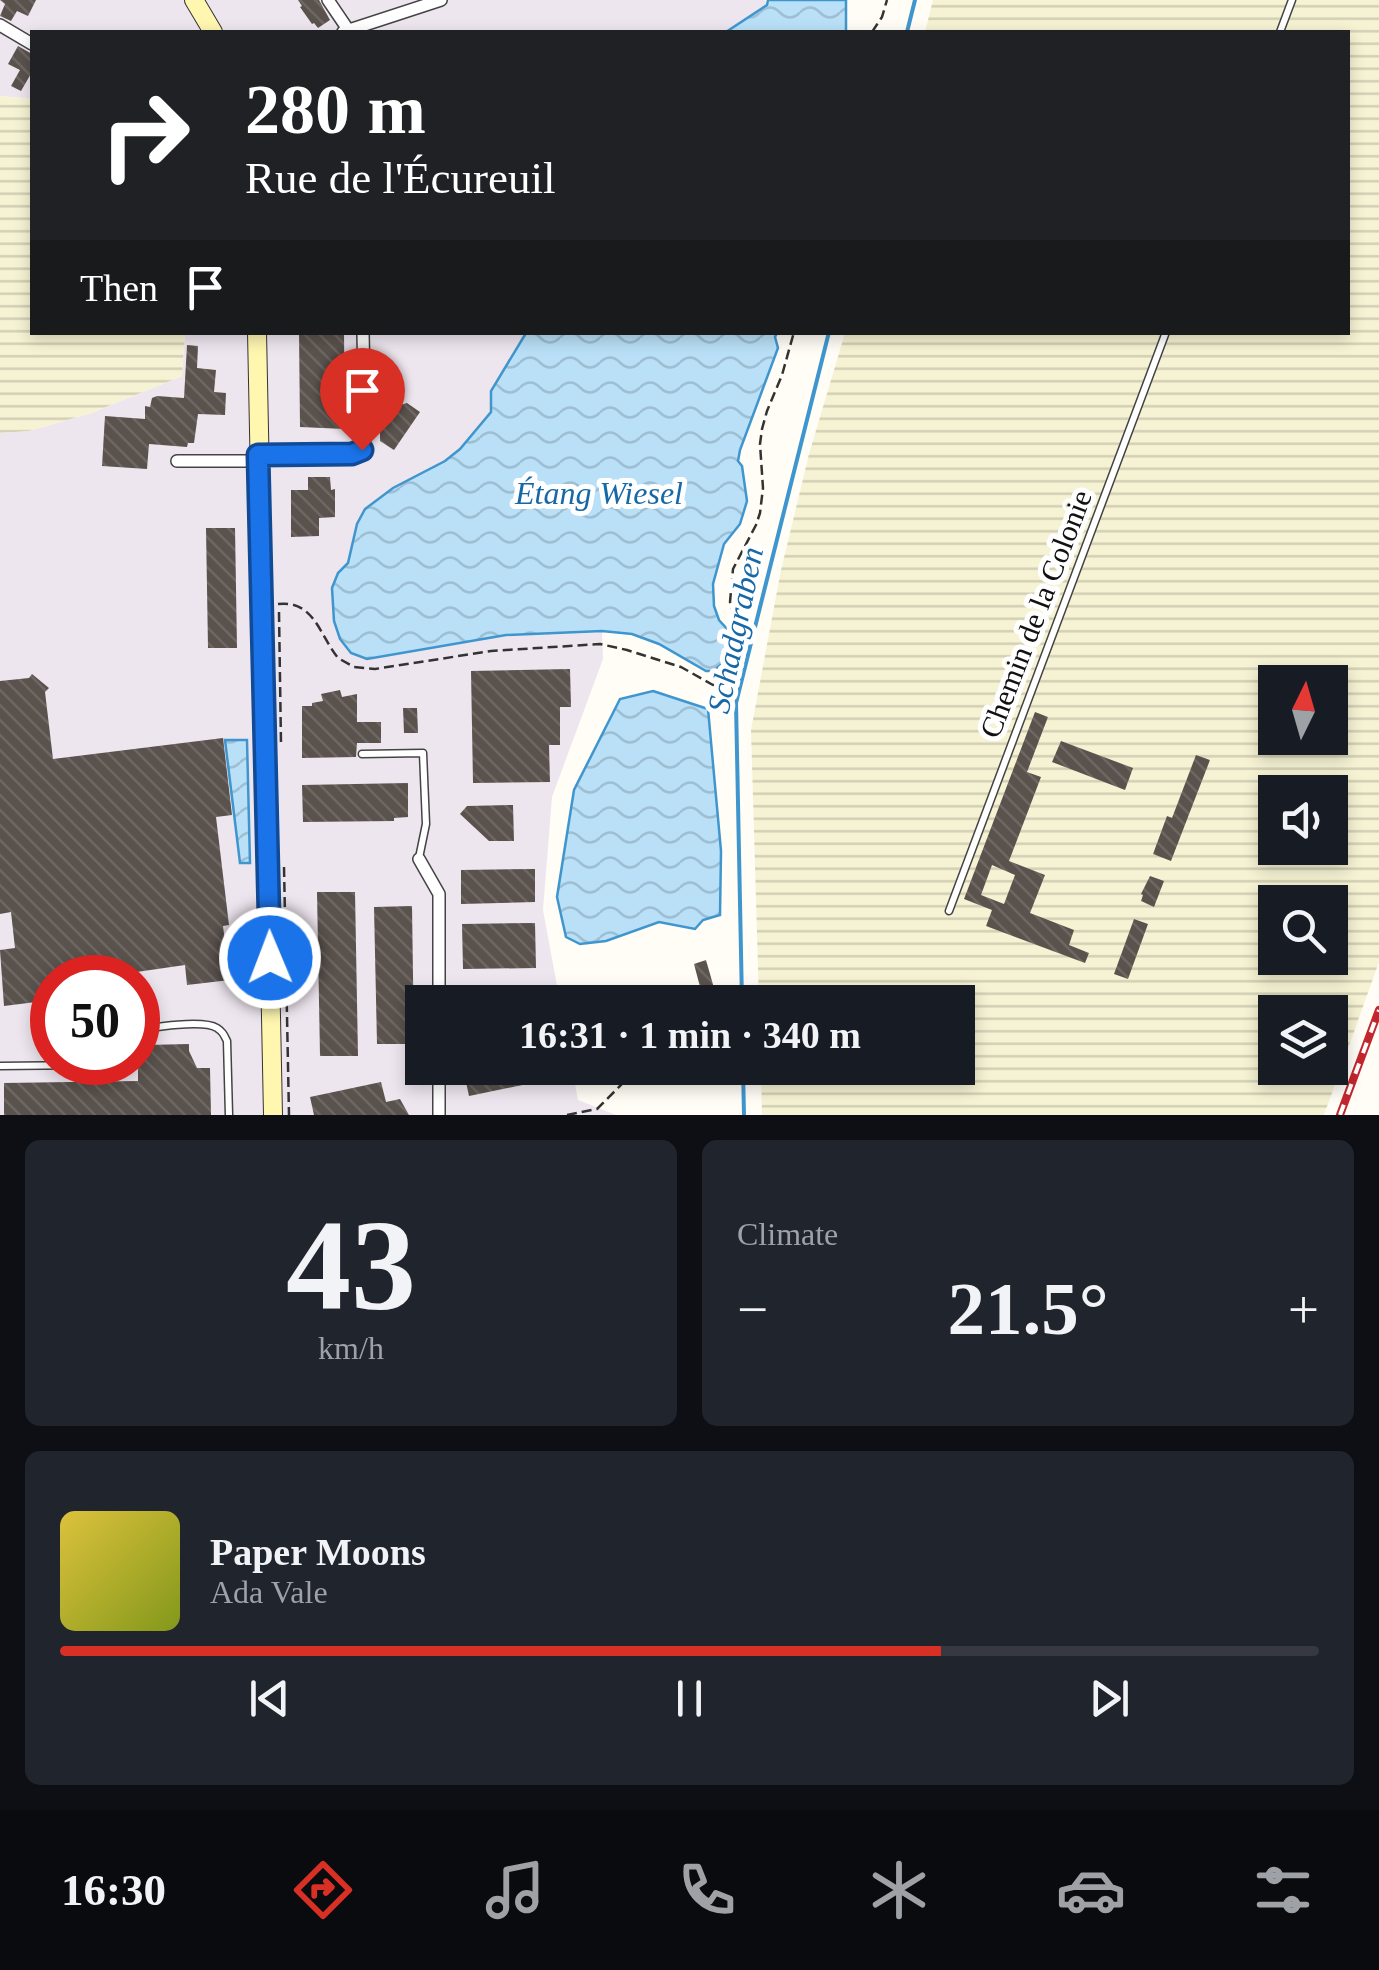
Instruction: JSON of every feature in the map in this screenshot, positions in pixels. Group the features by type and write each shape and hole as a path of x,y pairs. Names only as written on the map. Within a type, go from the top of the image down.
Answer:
{"main road":[{"path":"194,0 212,30"},
{"path":"257,335 273,1115"}],"street":[{"path":"328,0 345,30"},
{"path":"352,30 441,0"},
{"path":"0,25 30,43"},
{"path":"177,461 352,454 362,450 363,335"},
{"path":"419,859 439,894 439,985"},
{"path":"439,1085 439,1115"}],"lane":[{"path":"1281,30 1292,0"},
{"name":"Chemin de la Colonie","path":"949,911 1165,335"},
{"path":"362,754 423,754 426,824 419,859"},
{"path":"160,1025 213,1025 222,1032 227,1041 229,1115"},
{"path":"0,1066 30,1066"}],"path":[{"path":"873,30 887,0"},
{"path":"262,604 299,604 338,658 363,670 506,650 600,644 681,667 704,681 721,684 728,680 738,653 739,634 730,602 733,569 760,513 762,429 793,335"},
{"path":"567,1115 597,1108 621,1085"}],"shaded area":[{"path":"0,0 765,0 767,5 729,30 30,30 30,99 0,96"},
{"path":"933,0 1379,0 1379,962 1348,1048 1348,995 1258,995 1258,1085 1335,1085 1324,1115 762,1115 761,1085 975,1085 975,985 758,985 751,730 781,570 809,454 844,335 1350,335 1350,30 926,30"},
{"path":"0,96 30,99 30,335 185,335 182,376 91,413 29,431 0,433"},
{"path":"185,335 525,335 491,391 491,411 445,461 393,488 365,509 357,524 348,563 338,573 506,635 602,631 603,659 552,797 543,910 557,985 405,985 405,1085 575,1085 578,1100 616,1115 0,1115 0,433 29,431 91,413 182,376"}],"water":[{"path":"768,0 846,0 846,30 729,30 767,5"},
{"name":"Étang Wiesel","path":"525,335 776,335 778,348 738,461 747,501 740,524 724,544 713,584 714,606 730,638 722,664 706,671 659,644 632,634 602,631 506,635 367,659 351,653 340,639 334,621 332,588 338,573 348,563 357,524 365,509 460,449 491,412 491,391"},
{"path":"653,691 708,709 721,851 720,915 703,920 695,929 659,922 606,941 580,944 566,937 557,897 574,790 620,699"},
{"path":"225,740 247,740 250,863 240,863"}],"building":[{"path":"0,0 36,0 28,16 17,11 11,21 0,16 5,4"},
{"path":"298,0 319,0 330,20 318,28"},
{"path":"18,46 30,53 30,75 21,91 11,86 20,70 8,64"},
{"path":"299,335 344,335 345,429 300,427"},
{"path":"187,345 198,346 197,368 216,370 214,392 226,393 225,415 198,414 194,443 187,447 149,444 147,469 102,466 105,416 145,419 145,406 150,407 152,398 184,398"},
{"path":"407,403 420,412 394,450 380,441 380,411"},
{"path":"308,477 330,477 331,490 335,489 335,517 319,518 319,536 291,537 291,490 308,490"},
{"path":"206,528 235,528 237,648 208,648"},
{"path":"570,669 571,707 560,707 560,745 549,745 550,782 473,783 471,671"},
{"path":"32,674 49,688 45,692 53,759 223,738 232,815 216,817 229,925 223,926 230,980 187,985 185,965 160,969 160,955 30,955 30,1003 4,1006 0,950 15,948 11,912 0,914 0,681 29,678"},
{"path":"340,690 342,697 357,694 357,722 381,722 381,743 357,743 356,757 302,758 302,706 312,706 323,701 321,694"},
{"path":"403,708 417,708 418,733 404,733"},
{"path":"1035,712 1048,717 1027,772 1041,777 1009,861 1045,875 1030,913 1074,930 1069,945 1089,953 1085,963 986,926 992,910 964,899","holes":["992,865 1015,875 1004,904 981,895"]},
{"path":"1061,741 1133,768 1125,790 1052,762"},
{"path":"1196,755 1210,760 1171,861 1153,854 1167,816 1172,818"},
{"path":"408,783 408,817 394,821 303,822 302,785"},
{"path":"513,805 514,841 489,841 460,814 467,806"},
{"path":"535,869 535,902 461,904 461,870"},
{"path":"1150,876 1164,881 1154,907 1141,901"},
{"path":"317,892 355,892 358,1056 320,1056"},
{"path":"412,906 413,985 405,985 405,1044 377,1044 374,907"},
{"path":"1134,919 1148,924 1128,979 1114,974"},
{"path":"535,923 536,968 463,969 462,924"},
{"path":"706,960 713,985 700,985 694,964"},
{"path":"189,1044 197,1068 210,1068 211,1115 4,1115 4,1083 160,1085 160,1045"},
{"path":"381,1082 386,1102 400,1099 409,1115 314,1115 310,1097"},
{"path":"467,1085 522,1085 469,1096"}],"waterway":[{"name":"Schadgraben","path":"908,30 915,0"},
{"name":"Schadgraben","path":"742,985 736,703 828,335"},
{"name":"Schadgraben","path":"743,1085 744,1115"}],"railway":[{"path":"1340,1115 1379,1010"}],"route":[{"path":"270,958 258,455 352,454 362,450"}]}
